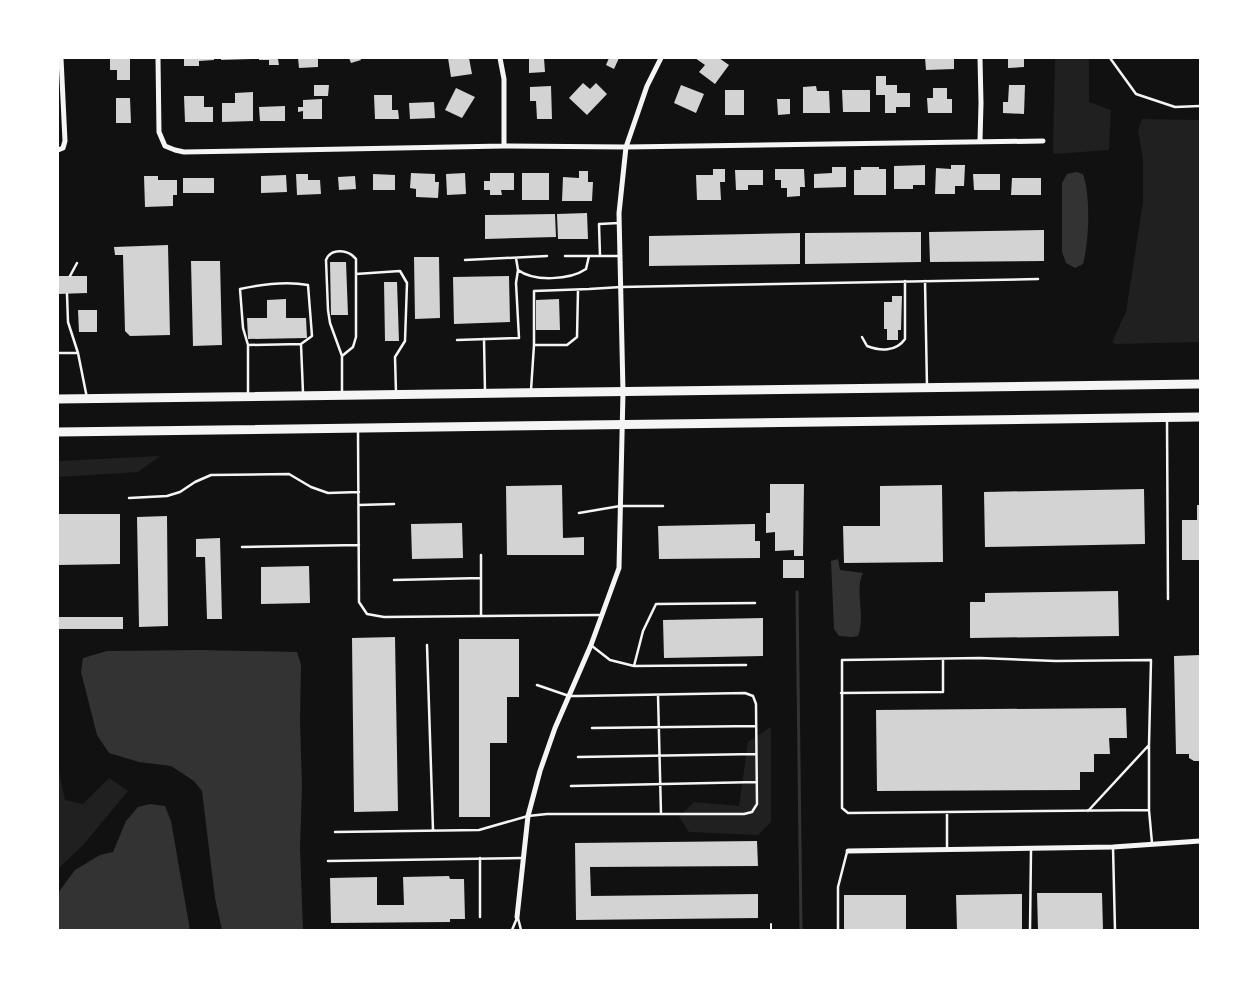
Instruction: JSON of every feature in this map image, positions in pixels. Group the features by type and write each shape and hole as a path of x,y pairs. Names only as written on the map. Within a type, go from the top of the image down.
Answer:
{"highway":[{"path":"58,399 1200,384"},
{"path":"58,432 1200,417"}],"street":[{"path":"58,150 63,148 65,141 61,58"},
{"path":"158,58 160,132 165,146 184,152 504,146 626,147 1043,141"},
{"path":"500,58 504,79 504,146"},
{"path":"517,917 528,816 546,754 591,645 619,568 623,392 619,223 626,147 647,86 661,58"},
{"path":"980,58 982,102 980,141"},
{"path":"848,851 1113,847 1200,842"}],"lane":[{"path":"1110,58 1136,94 1174,107 1200,106"},
{"path":"600,256 599,224 619,223"},
{"path":"342,356 353,347 356,337 356,259 352,254 343,251 334,252 327,256 326,279 330,323 342,356 342,396"},
{"path":"465,260 547,256"},
{"path":"564,256 620,256"},
{"path":"518,270 526,276 541,277 579,274 586,269 589,256"},
{"path":"457,340 519,338 516,283 518,270 516,258"},
{"path":"70,276 77,263"},
{"path":"356,274 400,270 407,283 405,341 395,357 396,395"},
{"path":"531,394 534,345 534,291 621,287 1038,279"},
{"path":"862,337 866,346 874,349 888,349 900,346 906,339 905,281"},
{"path":"925,281 927,388"},
{"path":"248,345 301,344 312,336 308,285 267,283 240,288 242,328 248,345 248,397"},
{"path":"534,345 567,345 576,337 578,290"},
{"path":"67,294 68,322 78,353 88,399"},
{"path":"484,339 485,394"},
{"path":"301,344 303,396"},
{"path":"58,353 78,353"},
{"path":"1167,417 1168,598"},
{"path":"358,428 360,602 367,614 384,617 602,614"},
{"path":"129,498 167,496 180,492 195,482 211,475 289,474 311,487 328,493 359,492"},
{"path":"359,505 394,504"},
{"path":"579,513 620,506 663,506"},
{"path":"242,547 359,545"},
{"path":"481,555 481,616"},
{"path":"394,580 481,578"},
{"path":"634,666 643,631 656,604 755,602"},
{"path":"427,645 433,830"},
{"path":"591,645 610,660 634,666 746,665"},
{"path":"1149,810 848,813 842,808 842,660 980,658 1056,661 1151,660 1149,810 1152,845"},
{"path":"841,693 942,692 943,659"},
{"path":"335,832 479,830 528,816 744,814 752,812 757,804 756,704 753,696 745,693 569,696 537,685"},
{"path":"658,695 660,814"},
{"path":"592,728 756,726"},
{"path":"1088,811 1149,745"},
{"path":"578,757 757,754"},
{"path":"572,786 757,782"},
{"path":"947,812 947,849"},
{"path":"1113,847 1115,930"},
{"path":"1030,930 1031,848"},
{"path":"838,930 838,887 848,851"},
{"path":"480,858 480,917"},
{"path":"328,861 523,858"},
{"path":"512,930 517,917"},
{"path":"517,917 521,930"}],"path":[{"path":"771,924 771,930"}],"shaded area":[{"path":"1055,58 1089,58 1089,102 1111,110 1109,150 1053,154"},
{"path":"1142,119 1200,120 1200,342 1115,344 1112,342 1126,312 1143,202 1143,159 1138,131"},
{"path":"1076,172 1083,174 1086,184 1088,219 1087,243 1083,264 1075,268 1066,263 1062,252 1062,183 1067,174"},
{"path":"160,456 138,472 58,477 58,461"},
{"path":"838,559 840,570 863,573 860,587 861,619 858,636 839,636 834,629 831,561"},
{"path":"107,651 297,652 301,665 302,786 300,848 303,930 222,930 215,898 202,791 194,781 171,766 139,762 109,753 97,735 81,672 83,658"},
{"path":"771,727 771,822 758,835 689,832 679,817 694,802 739,806 748,742"},
{"path":"58,767 65,800 83,804 109,778 128,791 84,844 58,869"},
{"path":"150,804 165,806 171,821 190,930 58,930 58,893 75,870 100,855 113,852 126,821 138,807"}],"building":[{"path":"110,58 130,58 130,80 117,80 117,70 110,70"},
{"path":"184,58 214,58 214,60 199,61 199,66 184,66"},
{"path":"221,58 252,58 252,59 221,60"},
{"path":"259,58 285,59 278,59 279,65 269,65 269,60 259,60"},
{"path":"298,58 318,58 318,67 299,68"},
{"path":"349,58 360,58 361,60 351,63"},
{"path":"448,58 469,58 472,74 451,77"},
{"path":"529,58 544,58 545,72 529,73"},
{"path":"609,58 619,58 614,69 606,65"},
{"path":"695,58 719,58 729,65 715,84 699,72 705,65"},
{"path":"925,58 954,58 954,69 926,70"},
{"path":"1008,58 1024,58 1024,67 1008,68"},
{"path":"876,76 886,76 886,85 897,85 897,93 910,93 910,107 896,107 896,113 885,113 885,95 876,95"},
{"path":"583,83 590,89 596,83 607,94 587,115 569,98"},
{"path":"314,85 329,85 328,96 314,96"},
{"path":"681,85 704,94 696,113 674,103"},
{"path":"1009,85 1025,85 1024,114 1003,113 1003,102 1008,102"},
{"path":"551,86 552,119 537,119 536,101 530,101 530,87"},
{"path":"816,86 817,91 829,91 830,113 803,113 803,87"},
{"path":"456,88 475,97 462,118 445,110"},
{"path":"933,88 947,88 947,99 952,99 952,113 928,113 927,98 933,98"},
{"path":"725,90 744,90 744,115 725,115"},
{"path":"842,90 870,90 870,112 843,112"},
{"path":"253,92 253,121 222,122 222,103 235,103 235,93"},
{"path":"374,95 392,95 392,110 398,110 399,119 375,119"},
{"path":"184,96 204,96 204,107 213,107 213,122 185,122"},
{"path":"116,98 130,98 131,123 116,123"},
{"path":"322,99 322,119 303,119 303,111 298,112 298,107 303,107 303,100"},
{"path":"777,99 790,99 790,114 778,115"},
{"path":"434,102 435,118 410,119 409,103"},
{"path":"285,106 285,121 260,121 259,107"},
{"path":"925,165 925,185 913,185 913,189 894,189 894,166"},
{"path":"951,165 965,165 964,186 955,186 955,194 935,194 936,168 951,169"},
{"path":"832,167 846,167 846,187 814,188 814,174 832,173"},
{"path":"861,167 886,169 886,195 854,195 854,170 861,170"},
{"path":"713,169 725,169 725,182 720,182 721,200 697,200 696,175 713,175"},
{"path":"775,169 804,169 805,187 800,187 800,196 787,197 787,188 781,188 781,180 775,180"},
{"path":"735,170 763,170 763,185 748,185 748,190 736,190"},
{"path":"579,171 588,171 588,182 593,182 592,201 562,201 563,177 579,178"},
{"path":"411,173 435,174 435,182 439,182 438,198 416,197 416,189 410,188"},
{"path":"465,173 466,194 447,195 446,174"},
{"path":"490,173 514,173 514,190 501,190 502,195 490,195 490,190 484,190 484,181 490,181"},
{"path":"522,173 549,173 549,200 522,200"},
{"path":"296,174 308,174 308,180 320,180 321,194 297,195"},
{"path":"373,174 395,175 395,190 373,190"},
{"path":"973,174 1000,174 1000,190 974,190"},
{"path":"286,175 287,192 261,193 261,176"},
{"path":"144,176 158,176 158,180 177,180 177,195 173,195 173,206 145,207"},
{"path":"355,176 356,189 339,190 338,177"},
{"path":"183,178 214,178 214,193 183,193"},
{"path":"1012,178 1041,178 1041,195 1011,195"},
{"path":"587,213 588,239 558,239 557,214"},
{"path":"555,214 556,237 485,239 485,215"},
{"path":"1044,230 1044,261 930,262 929,232"},
{"path":"921,232 921,262 805,264 805,233"},
{"path":"800,233 800,264 649,266 649,236"},
{"path":"168,245 170,335 130,336 125,331 123,255 115,255 114,247"},
{"path":"414,257 439,257 440,318 415,319"},
{"path":"191,261 220,261 222,345 193,346"},
{"path":"330,262 346,262 348,315 331,315"},
{"path":"58,276 87,276 87,293 58,294"},
{"path":"509,276 510,322 454,324 453,277"},
{"path":"384,282 397,282 399,341 385,341"},
{"path":"892,296 902,296 901,330 898,330 898,340 887,340 887,329 884,329 884,302 892,302"},
{"path":"286,299 286,318 306,318 307,338 248,339 247,318 267,318 267,300"},
{"path":"559,299 560,330 536,330 536,300"},
{"path":"78,310 97,310 97,332 79,332"},
{"path":"770,484 804,484 803,556 794,556 794,550 775,551 775,532 766,533 766,513 770,513"},
{"path":"562,485 563,538 584,537 584,555 507,555 506,486"},
{"path":"942,485 943,562 844,563 843,526 880,526 880,486"},
{"path":"1144,489 1145,544 985,547 984,492"},
{"path":"1197,505 1200,505 1200,560 1182,560 1182,520 1197,520"},
{"path":"58,514 120,514 120,564 58,565"},
{"path":"167,516 168,626 139,627 137,517"},
{"path":"462,523 463,558 412,559 411,524"},
{"path":"755,524 755,541 760,541 760,558 659,559 658,526"},
{"path":"220,538 222,619 207,619 205,557 196,557 196,539"},
{"path":"783,560 804,560 804,578 783,578"},
{"path":"309,566 310,603 261,604 261,567"},
{"path":"1118,591 1119,636 970,638 970,602 985,602 985,593"},
{"path":"58,617 123,617 123,629 58,629"},
{"path":"763,618 763,656 664,658 663,620"},
{"path":"395,637 398,811 354,812 352,638"},
{"path":"459,639 519,639 519,697 507,697 507,743 490,743 490,817 459,817"},
{"path":"1200,655 1200,761 1194,761 1189,758 1189,754 1176,754 1174,656"},
{"path":"1126,708 1127,738 1109,738 1110,754 1094,754 1094,772 1080,772 1080,790 877,791 876,710"},
{"path":"757,841 758,866 590,867 591,896 758,894 758,918 576,920 575,843"},
{"path":"449,876 450,879 464,879 465,919 450,919 450,922 331,923 330,878 377,877 377,905 404,905 403,877"},
{"path":"1037,893 1102,893 1103,930 1038,930"},
{"path":"1022,894 1022,930 957,930 956,895"},
{"path":"844,895 906,895 906,930 844,930"}],"waterway":[{"path":"797,592 801,930"}]}
